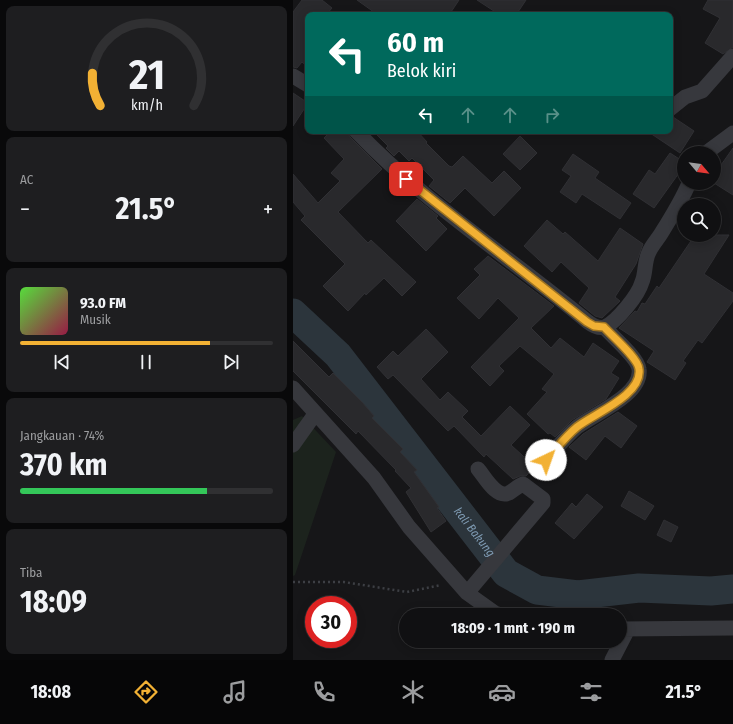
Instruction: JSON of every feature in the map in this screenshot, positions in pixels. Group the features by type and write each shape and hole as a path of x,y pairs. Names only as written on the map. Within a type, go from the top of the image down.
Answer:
{"street":[{"path":"673,106 685,96 702,92 733,56"},
{"path":"293,76 305,83"},
{"path":"715,146 733,133"},
{"path":"359,134 379,155 421,192 587,322 594,326 604,327 634,359 639,368 638,379 623,398 578,426 546,460"},
{"path":"604,327 629,304 643,282 645,264 649,252 686,190"},
{"path":"293,388 374,478 409,527 467,593 488,608"},
{"path":"293,445 315,414"},
{"path":"467,593 540,508 543,499 523,484 508,493 500,493 496,491 478,469"},
{"path":"627,629 733,628"},
{"path":"612,660 617,648"}],"path":[{"path":"293,582 344,582 407,592 458,581"}],"shaded area":[{"path":"302,416 336,452 295,575 293,576 293,420"}],"building":[{"path":"302,0 322,0 332,8 329,12 305,12 305,64 302,62 297,68 293,67 293,12"},
{"path":"357,0 459,0 451,12 374,12"},
{"path":"477,0 526,0 518,12 495,12"},
{"path":"708,0 733,0 733,47 723,54 705,43 720,18 703,9"},
{"path":"293,93 305,101 305,108 293,126"},
{"path":"673,117 694,131 684,146 677,146 677,151 652,134 673,134"},
{"path":"328,134 348,134 382,169 338,212 368,243 371,240 416,282 402,296 384,278 366,295 365,293 348,311 323,286 345,264 301,220 305,216 293,202 293,174 318,203 340,181 331,173 344,159 324,138"},
{"path":"376,134 420,134 427,142 426,143 449,166 452,167 463,156 492,183 504,171 521,188 494,216 465,188 450,203 429,186 434,180 412,158 409,161 399,151 394,156 386,148 388,146"},
{"path":"520,136 537,153 520,170 503,154"},
{"path":"733,148 733,195 721,187 721,165"},
{"path":"670,153 677,158 677,176 654,208 633,194 649,170 655,174"},
{"path":"573,154 599,172 595,178 631,203 620,219 582,194 576,203 560,192 571,176 562,170"},
{"path":"417,199 438,216 436,218 447,229 426,251 396,221"},
{"path":"547,220 563,234 565,232 598,261 620,228 643,244 636,264 615,297 620,301 602,318 595,316 579,303 589,288 561,262 552,272 524,246"},
{"path":"721,235 729,235 704,274 733,293 733,301 702,343 698,340 683,361 686,363 675,380 647,362 654,351 619,328 635,311 637,312 642,303 645,304 657,286 659,288 690,242 721,242"},
{"path":"488,256 554,306 531,328 551,348 560,338 584,357 593,343 619,361 611,373 619,378 606,399 572,420 555,437 550,433 548,434 527,414 547,392 542,389 554,374 520,346 499,366 504,371 490,386 471,367 519,318 498,298 479,319 457,298 480,275 474,269"},
{"path":"426,329 448,352 421,379 440,400 448,392 468,411 462,417 481,436 510,406 530,425 511,445 535,467 526,476 520,476 513,479 486,454 484,457 454,426 448,431 393,375 388,379 377,367 393,351 398,356"},
{"path":"293,341 329,377 333,373 362,402 374,416 372,418 403,449 400,452 417,470 414,472 439,507 437,508 446,521 431,532 406,492 411,488 395,471 396,470 358,431 356,434 293,371"},
{"path":"618,412 637,426 621,448 605,436 586,460 569,447 583,434"},
{"path":"629,491 654,506 645,520 621,506"},
{"path":"587,494 603,507 574,539 555,523 572,503 576,507"},
{"path":"664,520 678,527 671,542 657,535"}],"waterway":[{"name":"kali Bakung","path":"293,313 338,355 506,573 537,590 578,595 639,588 711,591 733,589"}],"route":[{"path":"406,179 415,188 587,322 594,326 604,327 634,359 639,368 638,379 623,398 578,426 546,460"}]}
